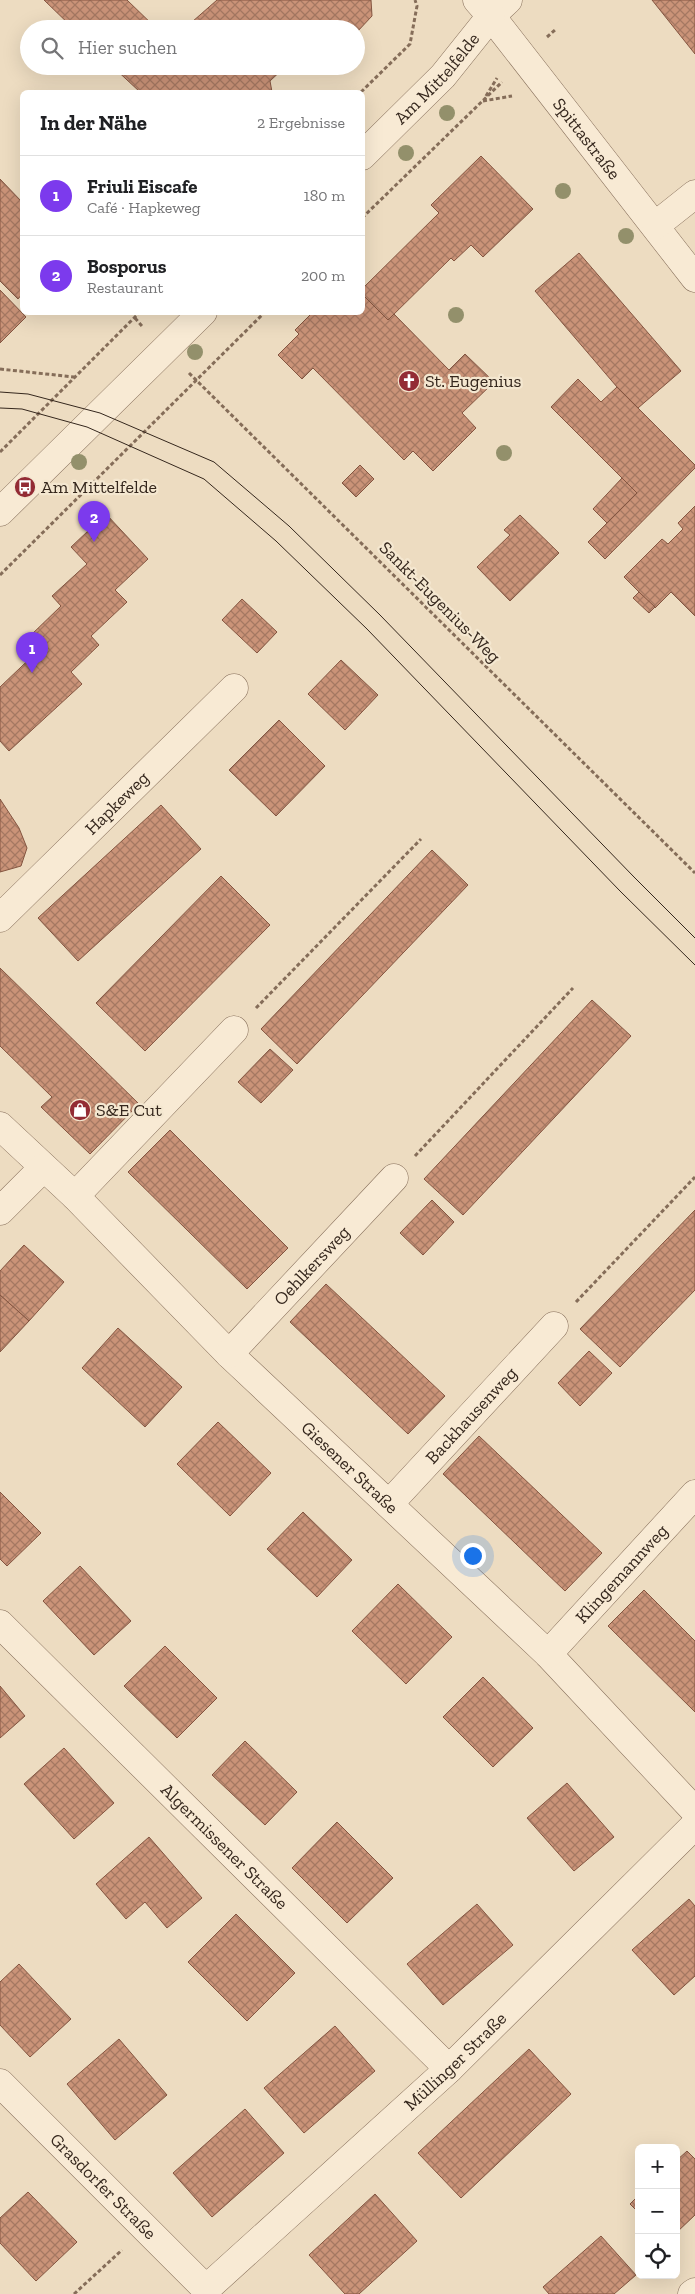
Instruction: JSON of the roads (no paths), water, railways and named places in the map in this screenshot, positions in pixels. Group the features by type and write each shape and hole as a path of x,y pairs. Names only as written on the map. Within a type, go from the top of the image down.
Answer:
{"street":[{"name":"Am Mittelfelde","path":"365,153 443,76 492,5"},
{"name":"Spittastraße","path":"492,5 695,278"},
{"path":"656,225 695,194"},
{"path":"0,512 200,315"},
{"name":"Hapkeweg","path":"0,918 234,688"},
{"path":"75,1196 234,1030"},
{"name":"Giesener Straße","path":"0,1126 75,1196 230,1354 548,1654 695,1811"},
{"path":"0,1211 43,1168"},
{"name":"Oehlkersweg","path":"230,1354 394,1178"},
{"name":"Backhausenweg","path":"389,1504 554,1326"},
{"name":"Klingemannweg","path":"548,1654 695,1494"},
{"name":"Algermissener Straße","path":"0,1624 449,2068"},
{"name":"Müllinger Straße","path":"206,2288 449,2068 695,1825"},
{"name":"Grasdorfer Straße","path":"0,2083 206,2288"}],"tram line":[{"path":"0,392 28,394 100,413 214,462 289,526 380,615 695,938"},
{"path":"0,408 22,409 87,427 204,479 276,541 367,629 620,891 695,965"}],"place":[{"name":"St. Eugenius","path":"409,381"},
{"name":"Am Mittelfelde","path":"25,487"},
{"name":"Bosporus","path":"94,542"},
{"name":"Friuli Eiscafe","path":"32,673"},
{"name":"S&E Cut","path":"80,1110"}]}
